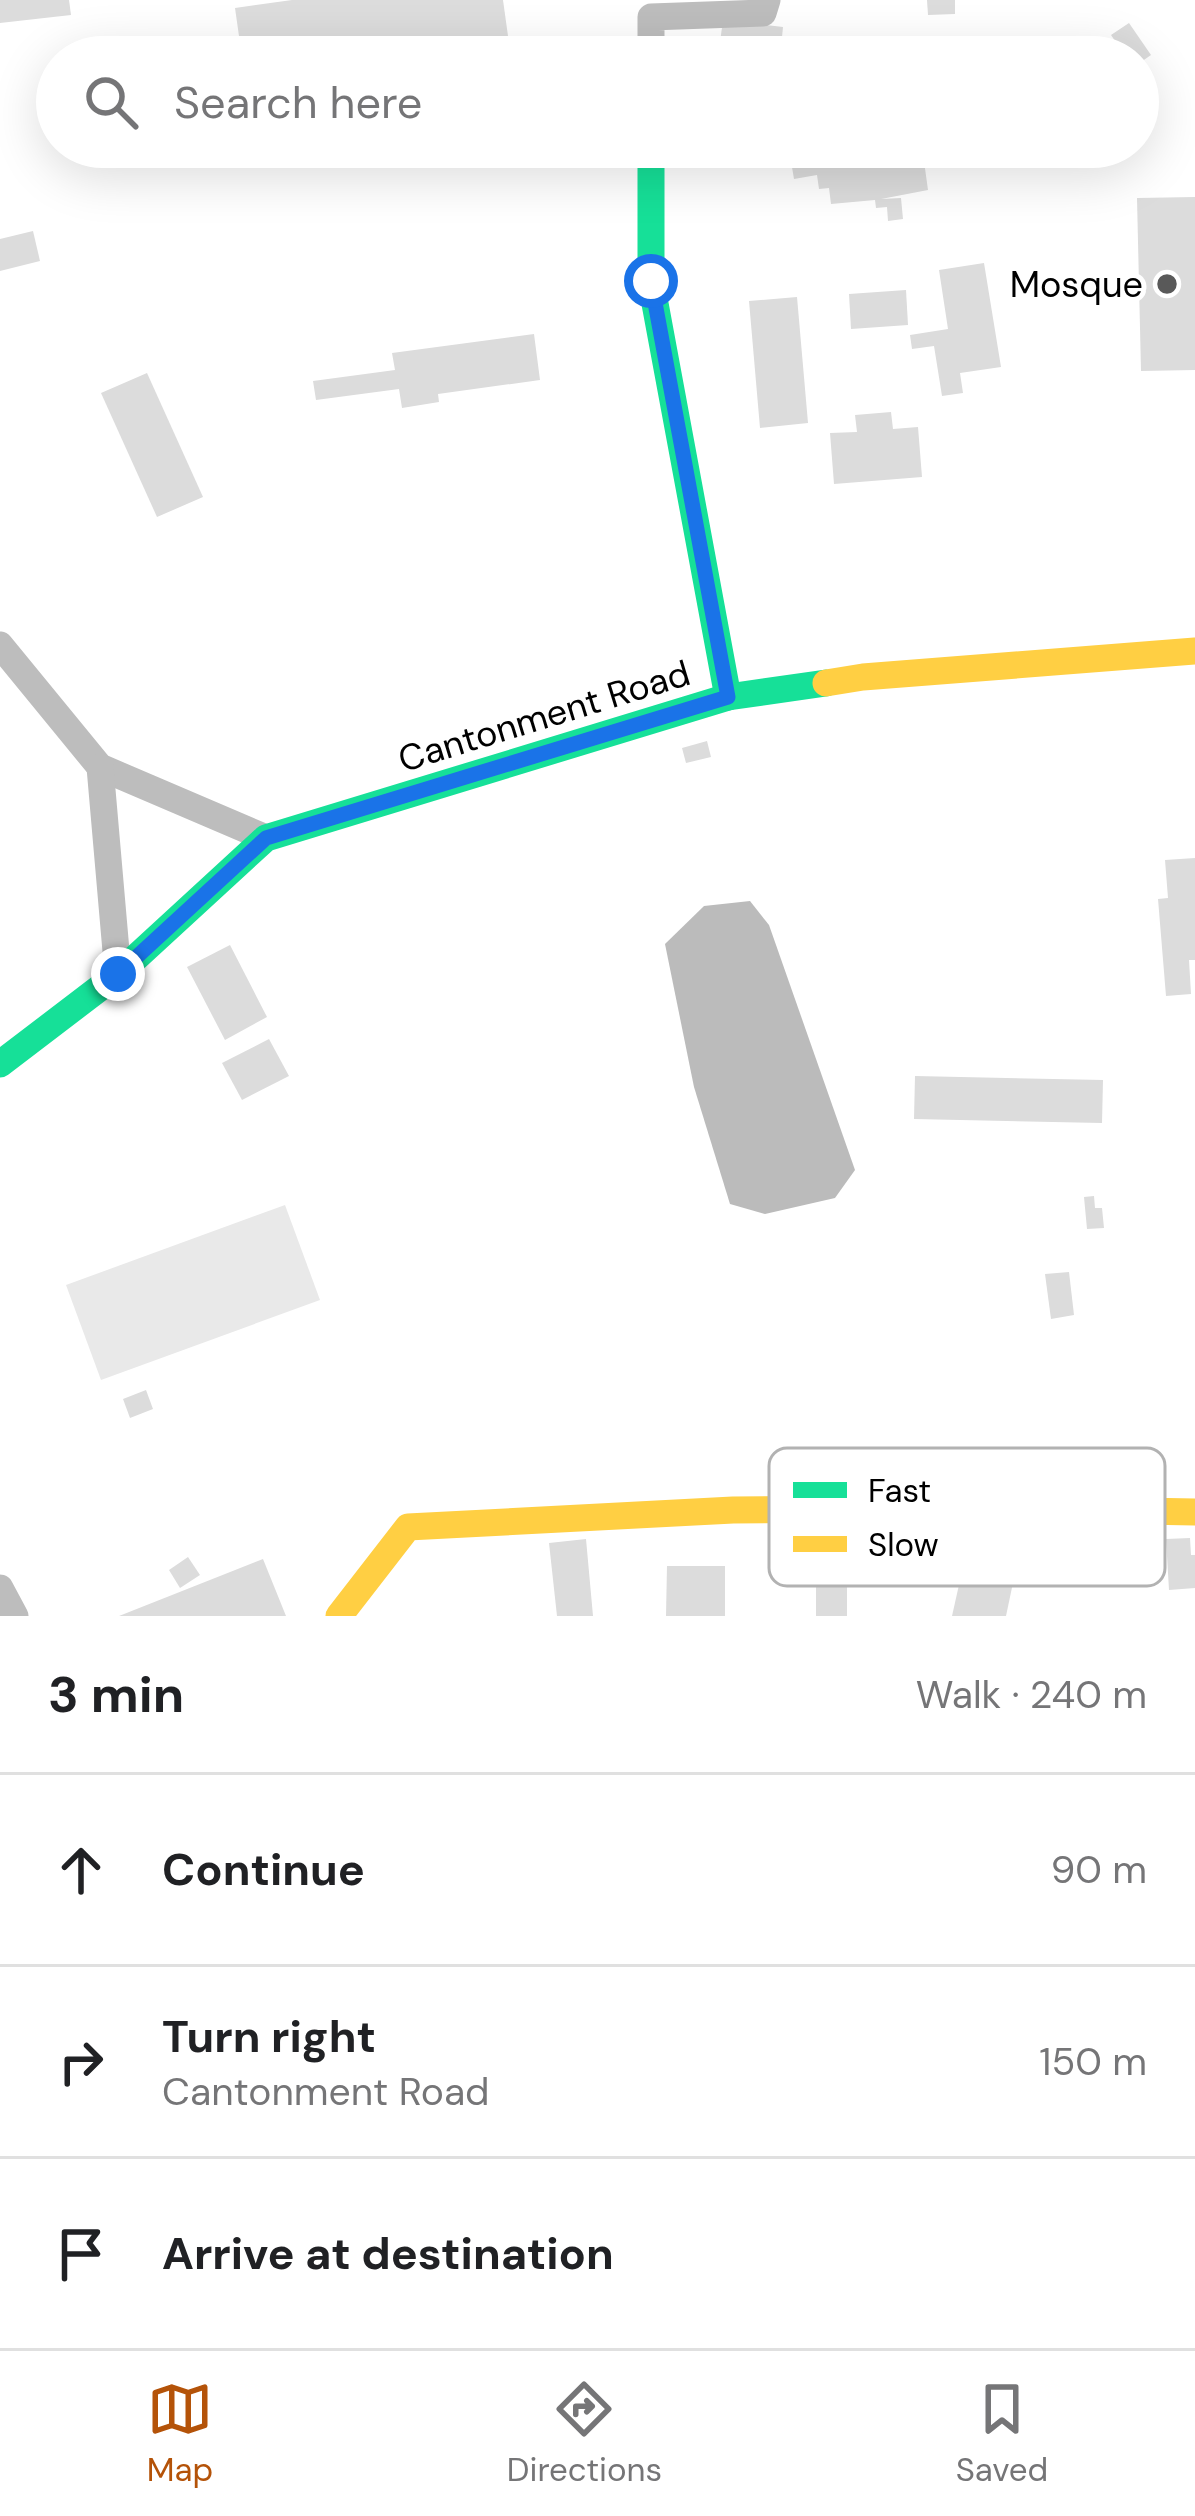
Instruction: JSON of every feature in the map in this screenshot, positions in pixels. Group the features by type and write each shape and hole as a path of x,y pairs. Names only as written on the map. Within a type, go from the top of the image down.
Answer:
{"street":[{"path":"650,36 650,17 764,13 767,0"},
{"path":"651,168 651,281 728,697"},
{"path":"0,645 100,767 266,838"},
{"name":"Cantonment Road","path":"0,1064 118,974 266,838 728,697 863,677 1195,651"},
{"path":"100,767 118,974"},
{"path":"339,1616 408,1526 769,1510"},
{"path":"1165,1511 1195,1512"},
{"path":"0,1588 15,1616"}],"shaded area":[{"path":"750,901 769,925 855,1170 835,1198 765,1214 730,1204 694,1087 665,944 704,906"},
{"path":"285,1205 320,1300 101,1380 66,1285"}],"building":[{"path":"0,0 69,0 71,15 0,23"},
{"path":"292,0 503,0 508,36 239,36 235,8"},
{"path":"927,0 955,0 955,14 928,15"},
{"path":"723,20 783,27 782,36 721,36"},
{"path":"1129,23 1138,36 1112,36"},
{"path":"792,168 925,168 928,190 881,199 901,198 903,219 888,221 887,207 876,208 875,200 831,204 829,188 819,189 817,175 794,179"},
{"name":"Mosque","path":"1195,197 1195,370 1141,371 1137,198"},
{"path":"33,231 40,261 0,271 0,239"},
{"path":"984,263 1001,367 960,373 963,393 942,396 934,346 912,349 910,335 948,329 939,270"},
{"path":"906,290 908,325 851,329 849,294"},
{"path":"797,297 808,423 760,428 749,301"},
{"path":"534,334 540,380 438,394 439,402 402,408 399,389 316,400 313,381 395,370 392,353"},
{"path":"147,373 203,497 157,517 101,393"},
{"path":"891,412 893,429 918,427 922,477 834,484 830,433 857,432 855,415"},
{"path":"707,741 711,757 686,763 682,748"},
{"path":"1195,858 1191,994 1166,996 1158,899 1168,898 1165,860"},
{"path":"230,945 267,1017 225,1040 187,967"},
{"path":"269,1039 289,1076 242,1100 222,1063"},
{"path":"915,1076 1103,1080 1102,1123 914,1119"},
{"path":"1094,1196 1095,1208 1102,1208 1104,1228 1087,1229 1084,1197"},
{"path":"1069,1272 1074,1315 1051,1319 1045,1274"},
{"path":"146,1390 153,1409 130,1418 123,1399"},
{"path":"1190,1538 1195,1588 1169,1590 1166,1539"},
{"path":"586,1539 593,1616 557,1616 549,1543"},
{"path":"188,1557 200,1575 180,1588 169,1570"},
{"path":"263,1559 286,1616 119,1616"},
{"path":"667,1566 725,1566 725,1616 666,1616"},
{"path":"816,1586 847,1586 847,1616 816,1616"},
{"path":"959,1586 1012,1586 1006,1616 952,1616"}],"traffic: fast":[{"path":"651,168 651,282 728,697"},
{"path":"0,1064 118,974 266,838 728,697 826,683"}],"traffic: slow":[{"path":"826,683 1195,651"},
{"path":"339,1616 408,1527 769,1510"},
{"path":"1165,1511 1195,1512"}],"place":[{"name":"Mosque","path":"1167,284"}],"route":[{"path":"118,974 266,838 728,697 651,281"}]}
